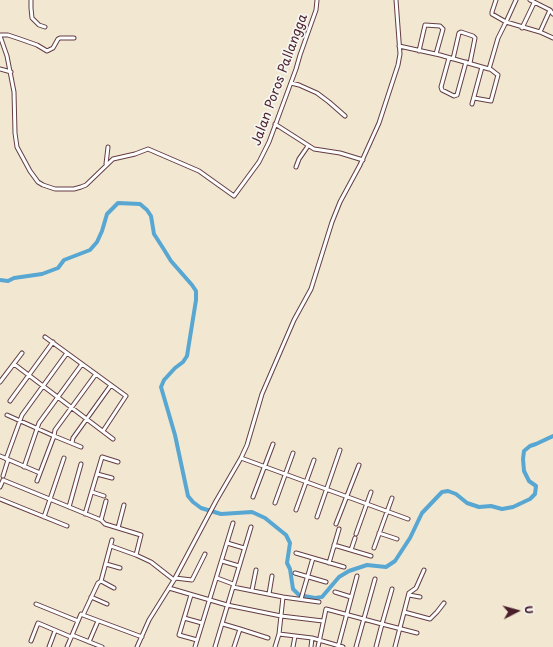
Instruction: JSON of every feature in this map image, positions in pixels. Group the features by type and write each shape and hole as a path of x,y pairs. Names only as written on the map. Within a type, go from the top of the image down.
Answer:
{"street":[{"path":"32,0 32,18 39,25 45,28"},
{"name":"Jalan Poros Pallangga","path":"106,164 113,159 135,154 148,149 194,168 235,196 241,185 263,156 291,83 316,10 317,0"},
{"path":"137,647 150,620 242,458 262,394 294,320 311,289 332,222 380,123 398,65 399,46 396,0"},
{"path":"496,0 492,14 506,22 522,28 540,32 553,38"},
{"path":"489,68 498,38 516,0"},
{"path":"530,0 550,10 553,14"},
{"path":"522,28 534,3"},
{"path":"540,32 550,10"},
{"path":"419,50 425,25 440,26 442,29 436,54"},
{"path":"461,32 475,38 468,62 457,95 454,96 442,90 441,88 459,33 461,32"},
{"path":"74,38 60,38 53,48 47,51 37,45 20,39 0,36 11,72 14,92 16,141 20,154 38,182 55,189 74,189 86,185 106,164 108,147"},
{"path":"399,46 489,68 498,75 491,101 474,98"},
{"path":"472,104 482,67"},
{"path":"0,69 11,72"},
{"path":"291,83 317,93 345,116"},
{"path":"275,124 291,133 308,146 321,151 340,153 362,160"},
{"path":"296,167 300,156 308,146"},
{"path":"45,337 126,396 103,431"},
{"path":"10,402 53,342"},
{"path":"0,382 22,353"},
{"path":"3,476 7,459 22,415 67,353"},
{"path":"14,364 114,439"},
{"path":"24,467 39,423 82,364"},
{"path":"37,480 55,430 96,374"},
{"path":"72,443 73,438 111,385"},
{"path":"7,415 81,447"},
{"path":"253,497 273,444"},
{"path":"317,517 340,450"},
{"path":"275,503 293,452"},
{"path":"0,456 40,473"},
{"path":"86,514 102,457 118,462"},
{"path":"44,517 64,458"},
{"path":"242,458 408,520"},
{"path":"296,510 314,460"},
{"path":"69,507 81,464"},
{"path":"336,524 359,465"},
{"path":"97,474 112,478"},
{"path":"0,487 3,480 101,520 105,524 141,535 136,555"},
{"path":"92,492 104,496"},
{"path":"351,550 371,492"},
{"path":"0,498 67,526"},
{"path":"374,548 392,498"},
{"path":"101,520 106,501"},
{"path":"118,528 124,505"},
{"path":"195,647 233,523"},
{"path":"216,647 251,526"},
{"path":"329,563 339,529"},
{"path":"379,533 398,539"},
{"path":"84,615 98,583 101,581 112,540"},
{"path":"227,543 244,548"},
{"path":"334,545 371,556"},
{"path":"111,546 152,562 174,579 192,580 205,554"},
{"path":"296,553 344,567"},
{"path":"302,597 313,558"},
{"path":"222,561 239,566"},
{"path":"106,564 120,568"},
{"path":"252,590 256,570"},
{"path":"394,647 409,595 416,588 424,570"},
{"path":"295,573 326,582"},
{"path":"269,594 272,576"},
{"path":"338,646 357,576"},
{"path":"217,578 233,585 252,590 283,597 302,597 319,602"},
{"path":"356,647 375,579"},
{"path":"101,581 114,588"},
{"path":"169,588 227,605 281,616 321,621"},
{"path":"376,647 392,589"},
{"path":"335,592 351,597"},
{"path":"190,595 179,635 197,640"},
{"path":"409,595 420,597"},
{"path":"91,597 107,604"},
{"path":"275,647 279,634 283,597"},
{"path":"404,612 430,619 444,603"},
{"path":"36,604 78,621"},
{"path":"311,647 316,639 326,609 417,634"},
{"path":"67,647 81,614 142,637"},
{"path":"184,618 202,623"},
{"path":"88,642 98,621"},
{"path":"31,641 38,623 55,631 102,647"},
{"path":"223,624 268,638"},
{"path":"236,647 240,629"},
{"path":"49,647 55,631"},
{"path":"279,634 316,639 343,647"},
{"path":"293,647 295,636"},
{"path":"316,639 318,647"}],"waterway":[{"path":"0,280 8,281 14,278 42,274 58,268 64,260 90,250 97,242 107,214 118,203 140,204 147,210 151,216 154,234 171,261 196,291 196,300 187,356 183,362 164,380 161,387 175,435 188,496 201,508 221,514 252,512 265,518 286,535 290,543 287,563 290,569 293,589 299,595 315,598 322,597 339,577 349,571 367,565 386,567 395,561 410,538 422,513 442,492 448,491 456,494 467,503 479,507 491,506 502,509 513,507 530,499 535,494 536,486 529,481 524,471 524,451 530,446 553,436"}]}
